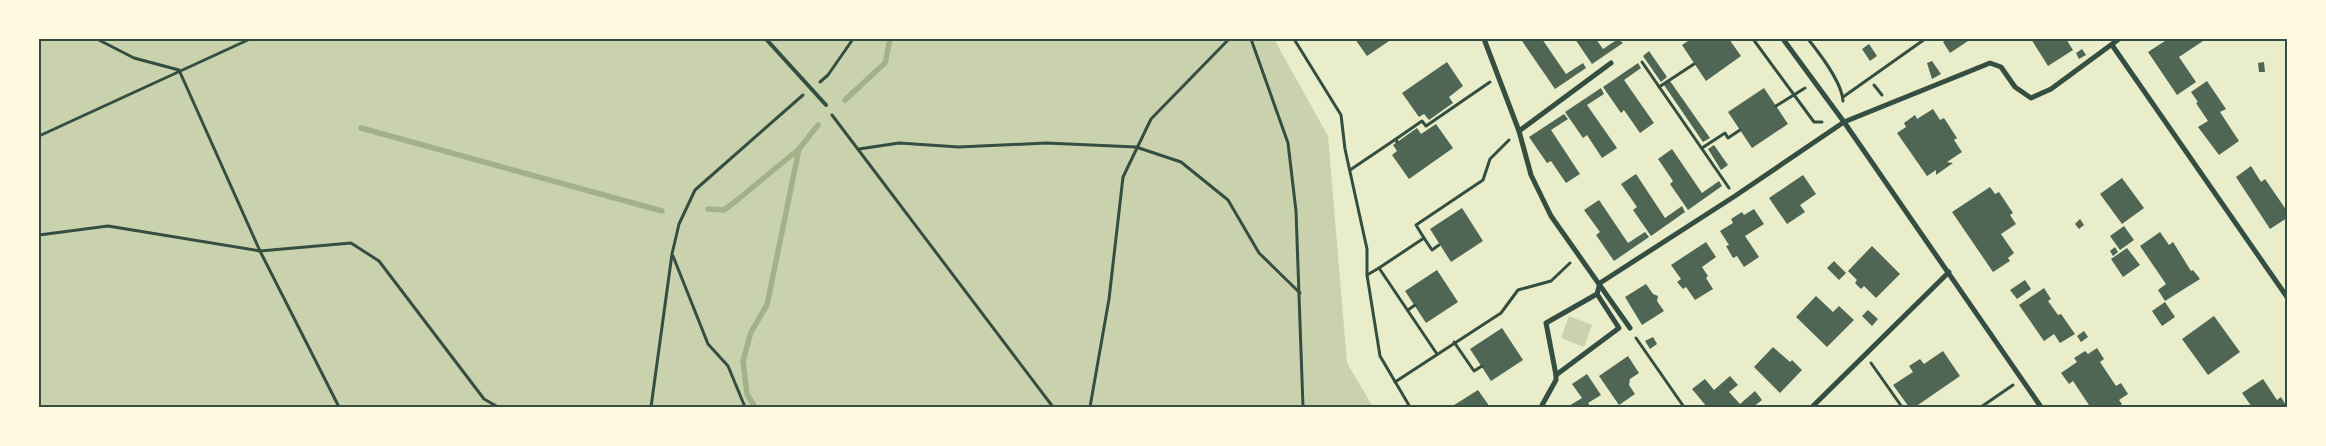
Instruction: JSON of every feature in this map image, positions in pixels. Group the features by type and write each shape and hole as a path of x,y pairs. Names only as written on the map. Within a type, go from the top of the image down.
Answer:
{"street":[{"path":"1484,39 1519,131 1531,175 1551,216 1630,328"},
{"path":"1783,39 1844,122 2041,407"},
{"path":"1541,407 1556,380 1546,324 1597,294 1600,284 1844,122 1990,63 2001,67 2015,87 2031,98 2051,89 2120,39"},
{"path":"2112,45 2287,297"},
{"path":"1519,131 1611,63"},
{"path":"1812,407 1948,272"},
{"path":"1556,375 1618,328 1597,294"}],"lane":[{"path":"766,39 826,105"}],"path":[{"path":"97,39 134,58 179,70"},
{"path":"39,136 250,39"},
{"path":"651,407 672,254 679,224 695,190 810,89 828,76 853,39"},
{"path":"1090,407 1109,299 1123,177 1151,119 1230,39"},
{"path":"1251,39 1288,143 1296,211 1304,407"},
{"path":"1294,39 1341,115 1350,170 1367,249 1367,275 1380,356 1410,407"},
{"path":"1753,39 1793,96 1814,122 1844,122 1843,97 1827,65 1808,39"},
{"path":"1843,97 1925,39"},
{"path":"1642,62 1735,196"},
{"path":"1659,87 1694,64"},
{"path":"179,70 260,251 339,407"},
{"path":"1350,170 1396,141 1422,121 1426,126 1436,117 1498,76"},
{"path":"1776,106 1814,82"},
{"path":"826,105 841,128 859,149 1053,407"},
{"path":"1702,148 1724,132 1728,138 1740,130"},
{"path":"1440,245 1432,250 1416,225 1483,180 1490,159 1519,131"},
{"path":"859,149 899,143 959,147 1046,143 1136,147 1181,162 1228,200 1259,253 1300,293"},
{"path":"39,235 108,226 260,251 351,244 379,261 484,399 498,407"},
{"path":"1367,275 1424,238"},
{"path":"672,254 708,344 728,366 745,407"},
{"path":"1395,382 1501,313 1518,290 1551,281 1578,256"},
{"path":"1379,268 1437,354"},
{"path":"1408,310 1415,306"},
{"path":"1630,328 1684,407"},
{"path":"1454,342 1474,371 1482,366"},
{"path":"1864,354 1902,407"},
{"path":"1981,407 2021,378"}],"green space":[{"path":"39,39 1274,39 1328,136 1347,363 1373,407 39,407"},
{"path":"1569,316 1592,325 1584,347 1561,338"}],"building":[{"path":"1355,39 1392,39 1367,56"},
{"path":"1525,39 1542,39 1566,74 1583,63 1586,68 1555,89 1522,41"},
{"path":"1575,39 1596,39 1603,49 1618,39 1623,43 1592,64"},
{"path":"1691,39 1729,39 1741,56 1706,81 1682,45"},
{"path":"1948,39 1967,39 1968,41 1950,53 1943,42"},
{"path":"2031,39 2066,39 2073,50 2048,66"},
{"path":"2168,39 2201,39 2203,41 2179,57 2196,82 2177,95 2148,52"},
{"path":"1869,44 1877,56 1870,61 1862,49"},
{"path":"2082,49 2086,55 2079,59 2076,53"},
{"path":"1649,51 1667,77 1661,82 1643,56"},
{"path":"1932,61 1941,74 1932,79 1927,63"},
{"path":"1447,62 1463,86 1449,97 1453,103 1429,120 1424,114 1419,117 1402,93"},
{"path":"2264,62 2265,72 2259,72 2258,63"},
{"path":"1638,63 1641,68 1624,80 1654,123 1640,133 1624,110 1621,113 1603,87"},
{"path":"1670,81 1710,138 1703,142 1664,85"},
{"path":"2207,81 2226,109 2220,112 2239,141 2219,155 2198,127 2208,121 2191,92"},
{"path":"1601,88 1604,94 1587,105 1617,148 1602,158 1587,135 1583,138 1565,112"},
{"path":"1764,88 1788,124 1752,148 1728,112"},
{"path":"1933,109 1940,120 1944,118 1957,138 1954,140 1962,152 1947,162 1953,163 1936,175 1936,170 1927,176 1897,133 1906,127 1904,123 1915,115 1917,119"},
{"path":"1564,114 1568,119 1551,130 1580,174 1566,183 1551,161 1547,163 1529,137"},
{"path":"1436,124 1453,148 1409,179 1392,155 1397,151 1393,145 1417,128 1421,134"},
{"path":"1714,145 1728,165 1721,170 1708,149"},
{"path":"1672,149 1702,193 1719,181 1722,186 1688,210 1670,184 1673,181 1658,159"},
{"path":"2251,166 2261,182 2265,179 2287,211 2287,218 2270,229 2236,177"},
{"path":"1636,174 1665,218 1682,206 1685,212 1651,236 1633,210 1637,207 1621,184"},
{"path":"1803,175 1816,194 1800,205 1805,212 1787,224 1769,198"},
{"path":"2122,178 2144,208 2122,224 2100,194"},
{"path":"1990,187 1995,194 1999,192 2013,213 2010,215 2016,224 2001,234 2014,253 2008,258 2010,261 1993,272 1952,212"},
{"path":"1599,200 1628,243 1645,232 1649,237 1614,261 1596,235 1600,232 1584,210"},
{"path":"1462,208 1483,241 1451,262 1430,229"},
{"path":"1754,209 1764,224 1745,236 1759,257 1744,267 1737,256 1733,258 1726,246 1729,245 1720,231 1733,223 1731,219 1742,212 1744,215"},
{"path":"2080,219 2084,225 2079,229 2075,224"},
{"path":"2124,226 2134,240 2120,250 2110,236"},
{"path":"2160,232 2169,245 2173,242 2191,271 2193,270 2200,279 2165,301 2158,290 2166,284 2140,246"},
{"path":"1706,242 1716,257 1702,267 1713,289 1695,300 1686,287 1683,289 1677,282 1681,279 1671,265"},
{"path":"1872,246 1900,274 1876,298 1864,286 1861,289 1855,283 1857,280 1848,271"},
{"path":"2115,247 2118,252 2113,256 2110,251"},
{"path":"2127,248 2140,265 2123,277 2111,259"},
{"path":"1834,261 1846,273 1839,280 1827,268"},
{"path":"1437,270 1458,302 1426,323 1405,291"},
{"path":"2025,280 2031,289 2017,299 2010,290"},
{"path":"1646,284 1653,294 1658,296 1657,301 1664,311 1642,325 1625,297"},
{"path":"2044,288 2051,299 2048,301 2058,315 2061,314 2075,334 2060,343 2054,334 2044,341 2019,305"},
{"path":"1816,296 1833,312 1839,306 1854,320 1827,347 1796,317"},
{"path":"2165,302 2175,317 2162,326 2152,311"},
{"path":"1868,310 1878,319 1872,326 1862,316"},
{"path":"2214,316 2240,352 2208,375 2182,339"},
{"path":"1502,328 1523,360 1491,381 1470,349"},
{"path":"2084,331 2088,337 2081,342 2077,336"},
{"path":"1653,337 1657,344 1650,349 1645,341"},
{"path":"1773,347 1790,362 1792,360 1802,370 1780,393 1754,367"},
{"path":"2097,348 2104,359 2100,362 2116,386 2121,383 2128,394 2119,400 2122,404 2118,407 2086,407 2089,405 2073,381 2069,384 2061,373 2077,362 2074,358 2085,351 2088,354"},
{"path":"1943,351 1960,376 1915,407 1909,407 1893,385 1913,372 1909,366 1920,359 1924,364"},
{"path":"1628,356 1639,373 1630,379 1629,385 1635,394 1619,405 1599,376"},
{"path":"1587,374 1601,395 1588,403 1591,407 1567,407 1582,398 1572,384"},
{"path":"1730,376 1738,385 1729,392 1740,404 1755,391 1762,400 1753,407 1707,407 1692,389 1705,379 1714,390"},
{"path":"2263,379 2277,400 2281,397 2287,407 2252,407 2242,393"},
{"path":"1478,390 1490,407 1451,407"}],"waterway":[{"path":"845,100 885,63 890,39"},
{"path":"708,209 724,210 736,201 799,149 818,125"},
{"path":"361,128 662,211"},
{"path":"755,407 747,394 743,361 751,332 767,305 799,149"}]}
